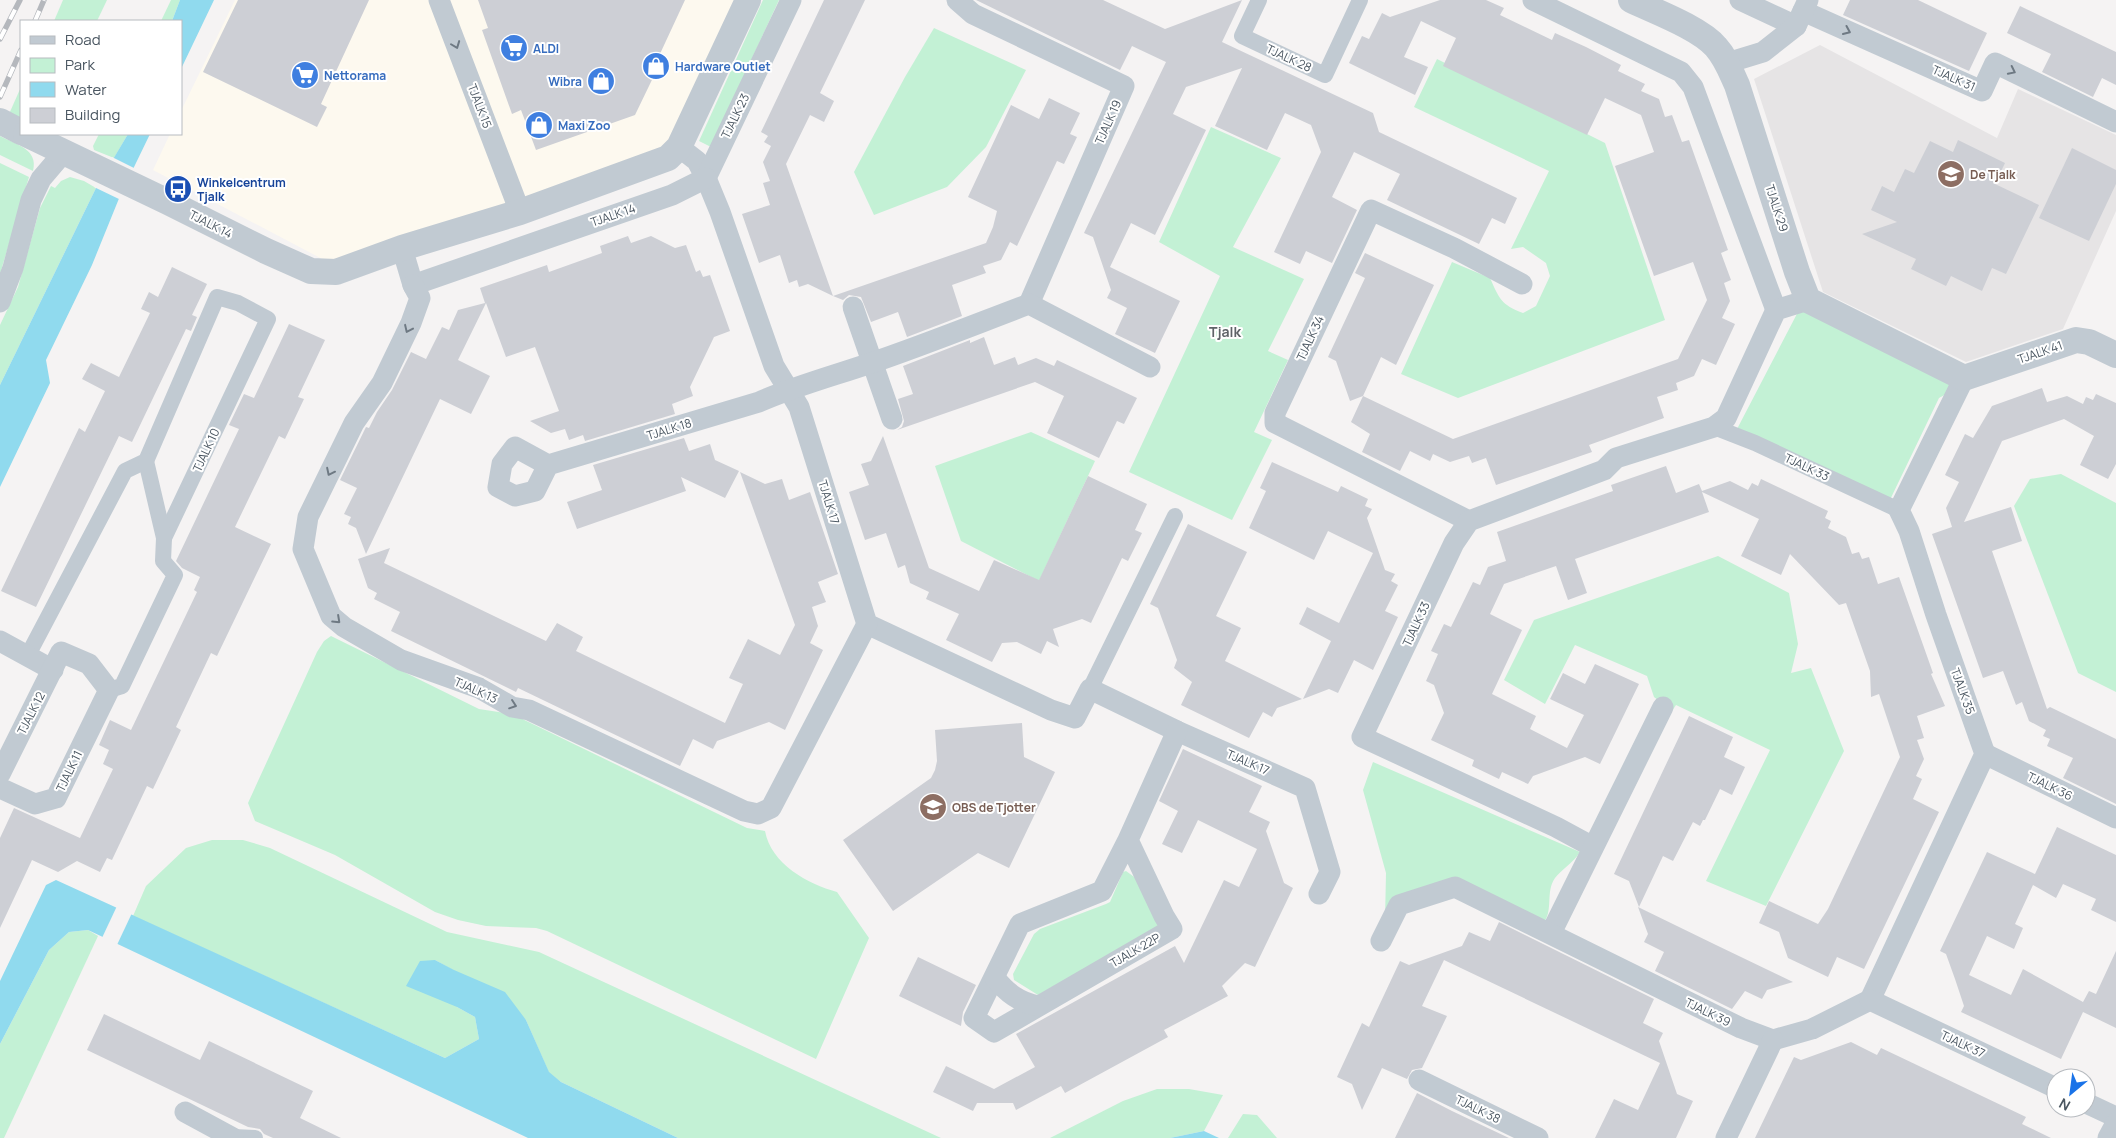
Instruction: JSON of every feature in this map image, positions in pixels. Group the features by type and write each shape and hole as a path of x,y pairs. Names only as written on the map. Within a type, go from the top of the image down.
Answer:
{"street":[{"name":"TJALK 15","path":"439,0 520,212"},
{"path":"679,148 748,0"},
{"name":"TJALK 23","path":"706,178 791,0"},
{"name":"TJALK 19","path":"957,0 973,14 1124,86 1029,304"},
{"name":"TJALK 28","path":"1259,0 1242,36 1325,75 1360,0"},
{"path":"1469,520 1604,470 1616,458 1714,427 1726,418 1776,310 1693,87 1681,72 1534,0"},
{"name":"TJALK 29","path":"1631,0 1693,30 1716,46 1727,63 1737,85 1794,263 1808,300"},
{"path":"1740,0 1802,12"},
{"path":"1727,63 1763,52 1802,12"},
{"name":"TJALK 31","path":"1802,12 1982,90 1994,63 2116,122"},
{"path":"0,122 20,132"},
{"name":"TJALK 14","path":"28,135 266,251 311,271 336,272 402,248 520,212 668,158 679,148"},
{"name":"TJALK 17","path":"679,148 697,161 706,178 720,212 774,366 799,406 867,624"},
{"path":"0,302 13,268 31,200 41,178 64,152"},
{"name":"TJALK 14","path":"413,285 672,195 706,178"},
{"name":"TJALK 34","path":"1469,520 1275,423 1275,413 1371,210 1454,248 1522,284"},
{"path":"402,248 413,285"},
{"name":"TJALK 13","path":"413,285 420,298 411,323 382,383 354,423 308,517 303,549 331,616 344,628 401,660 479,688 512,706 530,710 744,811 758,814 771,808 867,624"},
{"name":"TJALK 10","path":"146,460 217,297 241,299 268,319 164,538"},
{"path":"1776,310 1808,300 1964,378 1899,510"},
{"path":"789,388 820,381 1029,304 1150,368"},
{"path":"853,307 892,419"},
{"name":"TJALK 41","path":"1964,378 2076,340 2089,342 2116,355"},
{"name":"TJALK 18","path":"548,465 759,402 789,388"},
{"name":"TJALK 33","path":"1714,427 1756,442 1899,510"},
{"path":"28,654 125,471 146,460 164,538"},
{"name":"TJALK 35","path":"1899,510 1909,532 1984,754"},
{"path":"867,624 1051,710 1075,718 1175,516"},
{"name":"TJALK 33","path":"1469,520 1454,543 1362,737 1556,827 1593,847"},
{"name":"TJALK 11","path":"0,788 34,804 56,798 109,690 122,686 175,575 163,561 164,538"},
{"path":"0,641 28,654 57,661 89,664 109,690"},
{"name":"TJALK 12","path":"0,774 57,661"},
{"name":"TJALK 17","path":"1090,689 1177,731 1305,788 1330,872 1319,894"},
{"path":"1551,933 1663,707"},
{"name":"TJALK 22P","path":"1128,840 1172,929 994,1032 974,1018 1020,924 1102,891 1128,840 1177,731"},
{"path":"1726,1138 1773,1040 1812,1029 1870,1000 1984,754"},
{"name":"TJALK 36","path":"1984,754 2116,818"},
{"name":"TJALK 39","path":"1381,941 1399,905 1455,887 1741,1028 1773,1040"},
{"path":"995,978 1006,991 1025,1004 1038,1006"},
{"name":"TJALK 37","path":"1870,1000 2046,1083"},
{"name":"TJALK 38","path":"1418,1080 1538,1138"},
{"path":"2096,1108 2116,1117"},
{"path":"184,1112 233,1137 255,1138"},
{"path":"2108,1138 2116,1123"}],"shaded area":[{"path":"235,0 750,0 678,151 328,262 153,170 170,135 182,135 182,109"},
{"name":"De Tjalk","path":"1820,45 1997,138 2018,89 2116,135 2116,211 2063,329 1966,362 1823,292 1754,79"}],"green space":[{"path":"63,0 107,0 97,20 54,20"},
{"path":"171,0 180,0 172,20 161,20"},
{"path":"763,0 779,0 711,147 699,141"},
{"path":"934,28 1026,70 986,147 947,187 874,215 854,172 905,77"},
{"path":"1437,59 1605,143 1665,320 1458,398 1401,374 1452,262 1490,278 1505,304 1523,313 1536,306 1550,276 1546,263 1523,247 1511,249 1549,171 1414,107"},
{"path":"20,89 20,120 9,114"},
{"path":"1211,127 1281,158 1233,247 1304,279 1268,351 1288,360 1254,432 1272,440 1232,520 1129,472 1220,276 1159,242"},
{"path":"98,135 127,135 114,158 94,150 93,146"},
{"path":"0,136 29,152 34,164 33,171 0,155"},
{"path":"0,163 29,177 0,274"},
{"path":"70,177 84,181 96,188 0,385 0,325 18,287 40,208 51,186 55,188 61,181"},
{"path":"1800,308 1966,383 1939,398 1887,506 1736,431"},
{"path":"1031,432 1095,461 1039,581 961,541 935,466"},
{"path":"2061,474 2116,503 2116,692 2078,673 2014,506 2030,479"},
{"path":"1718,556 1789,593 1798,644 1791,673 1811,668 1844,751 1766,906 1706,881 1770,750 1676,705 1672,711 1654,697 1647,676 1575,645 1545,704 1504,680 1534,620"},
{"path":"331,636 479,709 512,714 747,828 765,831 775,853 792,871 814,884 837,892 869,938 816,1059 547,931 536,928 486,926 458,920 435,912 335,855 255,821 248,803 317,652 324,641"},
{"path":"1373,762 1580,852 1552,883 1548,913 1543,924 1453,887 1385,920 1386,873 1363,790"},
{"path":"212,840 243,840 270,848 447,932 539,952 941,1138 678,1138 561,1082 549,1073 526,1020 453,970 435,960 457,1007 475,1017 479,1039 445,1058 133,916 146,886 186,848"},
{"path":"1126,871 1137,879 1159,927 1038,995 1014,980 1013,974 1034,934 1040,929 1110,902 1123,872"},
{"path":"88,930 98,936 4,1138 0,1138 0,1044 49,950 69,932"},
{"path":"1157,1089 1189,1089 1223,1095 1204,1131 1170,1138 1050,1138 1123,1101"},
{"path":"1243,1114 1257,1115 1277,1138 1228,1138"}],"water":[{"path":"180,0 214,0 182,67 182,20 172,20"},
{"path":"127,135 150,135 120,196 92,265 46,360 50,383 0,487 0,385 96,188"},
{"path":"56,880 445,1058 479,1039 475,1017 457,1007 406,986 420,961 435,960 505,992 526,1020 549,1072 561,1082 678,1138 528,1138 88,930 69,932 49,950 0,1044 0,981 46,885"},
{"path":"1204,1131 1219,1138 1170,1138"}],"pier":[{"path":"112,157 136,169 121,200 94,187"},
{"path":"117,906 132,913 116,947 101,940"}],"building":[{"path":"238,0 369,0 321,104 327,107 317,127 203,72"},
{"path":"478,0 685,0 659,56 663,57 635,115 536,150 521,110 512,114 482,30 488,28"},
{"path":"824,0 865,0 820,93 834,101 824,122 810,115 786,164 833,296 808,284 799,287 797,280 789,283 780,255 759,263 742,214 770,205 763,183 770,181 763,162 771,146 764,142 768,136 761,132"},
{"path":"976,0 1103,0 1165,29 1242,0 1222,42 1373,113 1379,132 1517,198 1505,224 1492,218 1479,244 1387,200 1400,174 1354,152 1332,197 1357,210 1332,263 1306,251 1300,264 1274,252 1321,152 1311,125 1285,113 1267,150 1215,126 1242,68 1186,87 1173,114 1206,130 1155,235 1131,223 1110,267 1180,301 1155,353 1115,334 1127,308 1107,298 1111,290 1093,237 1084,233 1166,62 1132,46 1120,70"},
{"path":"1440,0 1486,0 1504,8 1500,15 1552,40 1555,33 1586,47 1621,65 1618,71 1645,84 1641,91 1659,99 1665,117 1672,115 1682,142 1689,140 1728,250 1721,253 1731,280 1724,283 1730,301 1722,318 1735,324 1716,365 1702,359 1694,376 1676,383 1678,390 1657,397 1664,418 1589,445 1592,452 1496,485 1486,458 1472,463 1469,456 1450,462 1433,454 1430,461 1410,451 1400,471 1362,452 1370,434 1351,422 1363,396 1453,439 1678,359 1707,300 1693,262 1654,276 1615,166 1654,152 1641,115 1605,98 1587,135 1443,66 1456,38 1421,21 1404,57 1428,67 1415,95 1349,63 1362,36 1369,39 1382,13 1390,17"},
{"path":"1850,0 1918,0 1987,33 1969,71 1843,15"},
{"path":"2020,6 2116,52 2116,85 2102,78 2093,97 2042,72 2051,54 2007,33"},
{"path":"1049,98 1080,113 1070,134 1077,137 1064,164 1057,161 1017,246 1010,242 1001,260 983,266 986,273 952,285 962,316 907,337 898,312 871,322 861,297 849,295 843,300 833,296 986,243 997,211 968,197 1011,105 1039,119"},
{"path":"1958,140 2005,163 1995,184 2039,205 2006,274 1992,268 1982,291 1951,276 1946,286 1911,269 1916,259 1862,234 1897,222 1871,210 1882,186 1894,192 1905,169 1914,173 1930,141 1953,152"},
{"path":"2072,148 2116,170 2116,184 2089,241 2039,218"},
{"path":"628,236 631,243 651,236 675,248 686,245 696,272 700,270 703,277 710,275 730,331 714,337 690,387 693,396 672,404 675,414 585,441 583,435 569,440 565,429 551,433 530,421 559,411 535,347 506,357 486,303 458,360 490,376 471,414 440,399 366,554 356,528 348,524 351,517 344,514 357,488 340,480 366,427 369,428 392,390 411,352 426,359 442,327 449,330 458,310 485,303 480,288 547,265 549,272 602,253 600,246"},
{"path":"1365,253 1434,285 1396,365 1381,357 1363,396 1350,401 1336,361 1328,357 1365,278 1355,273"},
{"path":"172,267 207,284 192,315 197,317 191,331 186,329 132,442 119,436 36,607 1,591 79,428 85,432 105,391 82,379 91,363 119,377 150,313 141,309 149,292 158,297"},
{"path":"289,324 325,340 298,397 304,399 285,439 279,436 235,527 271,544 217,656 211,653 176,727 181,730 153,789 147,786 112,860 107,858 100,872 77,861 58,872 32,860 0,928 0,838 14,808 80,838 113,769 103,764 109,750 99,745 110,720 131,730 197,592 194,590 200,577 182,568 176,561 239,429 229,425 244,394 254,398"},
{"path":"984,337 994,365 1015,357 1018,365 1036,358 1054,366 1057,360 1137,398 1124,424 1117,421 1099,458 1047,433 1064,396 1035,382 897,430 902,427 904,421 898,399 913,394 903,366 970,340 970,343"},
{"path":"2042,388 2047,402 2067,396 2083,404 2086,397 2093,400 2096,394 2116,403 2116,464 2108,479 2080,465 2094,436 2064,419 2002,441 1964,522 2011,507 2022,541 1992,551 2047,709 2050,707 2116,739 2116,804 2063,778 2073,758 2047,746 2050,739 2043,736 2046,730 2029,721 2022,702 2016,705 2003,671 1983,678 1932,534 1952,527 1946,508 1959,482 1945,475 1965,434 1973,438 1992,406"},
{"path":"883,436 929,568 979,591 994,560 1039,580 1088,476 1147,504 1135,530 1142,533 1128,561 1122,558 1091,623 1082,619 1053,629 1059,647 1047,641 1041,654 1017,642 1002,643 992,662 946,640 959,614 926,599 929,592 910,583 905,565 898,568 886,533 865,540 849,492 869,485 861,464 871,461"},
{"path":"684,438 689,451 710,444 715,460 739,471 725,498 681,477 686,491 577,529 567,502 602,490 593,465"},
{"path":"1272,462 1338,492 1341,486 1368,499 1365,506 1372,509 1367,518 1385,570 1395,574 1391,581 1398,585 1385,611 1398,617 1373,670 1354,660 1338,693 1329,689 1303,699 1331,641 1299,624 1307,607 1339,623 1373,553 1328,531 1314,560 1249,528 1266,491 1260,488"},
{"path":"1666,466 1676,493 1699,484 1702,491 1730,481 1748,490 1752,483 1758,486 1761,479 1828,511 1825,518 1831,521 1828,528 1846,537 1852,554 1859,552 1862,559 1869,557 1878,584 1899,577 1933,673 1931,674 1945,706 1917,716 1924,738 1917,740 1924,759 1916,776 1922,779 1913,799 1939,812 1864,969 1837,957 1828,977 1788,958 1779,932 1759,923 1769,901 1818,924 1828,909 1900,757 1879,694 1871,697 1870,671 1846,603 1839,605 1790,554 1781,575 1741,556 1759,519 1702,492 1709,512 1575,559 1587,593 1568,600 1556,566 1504,584 1490,614 1522,630 1492,694 1536,716 1530,729 1567,748 1584,715 1550,699 1563,673 1585,684 1595,664 1639,684 1600,764 1585,757 1533,776 1528,784 1502,772 1499,779 1472,766 1474,760 1431,740 1444,713 1434,685 1426,681 1438,654 1431,651 1444,624 1451,627 1473,582 1480,585 1488,567 1506,561 1497,532 1613,491 1611,485"},
{"path":"740,472 765,484 782,479 789,500 810,492 838,574 818,582 826,602 812,607 818,626 810,643 823,650 785,730 769,722 717,741 713,749 693,739 680,766 518,688 516,692 391,631 400,612 374,599 377,593 368,588 358,559 390,548 384,563 546,641 557,623 583,637 576,651 725,723 743,684 729,678 748,639 780,655 795,625"},
{"path":"1188,524 1247,552 1216,616 1241,628 1225,661 1302,699 1277,708 1272,717 1263,712 1249,738 1181,705 1192,682 1174,668 1177,660 1158,608 1150,604"},
{"path":"1689,716 1733,737 1724,757 1745,767 1732,795 1720,789 1705,820 1703,820 1700,826 1693,822 1673,861 1663,856 1639,907 1629,881 1614,874"},
{"path":"1022,723 1024,757 1055,772 1009,868 978,853 893,911 843,840 931,778 937,761 935,730"},
{"path":"1183,749 1262,786 1249,812 1270,822 1266,831 1284,883 1293,888 1255,967 1245,963 1222,986 1228,996 1164,1030 1168,1037 1065,1093 1061,1086 1016,1110 1013,1103 977,1103 973,1111 933,1092 946,1066 994,1089 1035,1067 1016,1034 1175,946 1184,963 1224,880 1239,887 1257,849 1198,820 1182,853 1162,844 1178,811 1159,801"},
{"path":"2057,827 2116,855 2116,922 2091,910 2096,899 2063,884 2056,898 2033,885 2015,924 2023,928 2014,949 1987,936 1969,975 2011,995 2023,969 2083,1002 2089,991 2096,994 2116,951 2116,1028 2083,1012 2061,1059 1961,1012 1964,1006 1955,979 1946,954 1940,951 1987,852 2035,874"},
{"path":"1638,907 1793,982 1767,990 1762,999 1745,991 1732,1009 1655,971 1664,952 1644,942 1648,934"},
{"path":"1499,922 1654,999 1643,1023 1663,1033 1659,1041 1677,1094 1693,1101 1676,1138 1595,1138 1614,1099 1638,1110 1660,1063 1444,960 1422,1006 1447,1016 1422,1068 1412,1070 1407,1079 1382,1068 1362,1110 1352,1084 1337,1077 1362,1023 1369,1027 1400,961 1409,965 1462,946 1469,932 1490,941"},
{"path":"918,957 976,985 963,1012 961,1026 899,996"},
{"path":"104,1014 200,1060 209,1041 313,1091 300,1118 341,1138 273,1138 264,1134 260,1129 248,1127 87,1050"},
{"path":"1851,1042 1877,1055 1881,1048 2026,1117 2022,1124 2051,1138 1755,1138 1794,1057 1801,1060"},
{"path":"1417,1093 1452,1111 1509,1138 1395,1138"}],"railway":[{"path":"0,39 20,0"},
{"path":"35,20 44,0"},
{"path":"0,97 20,52"}],"place":[{"name":"ALDI","path":"514,48"},
{"name":"Hardware Outlet","path":"656,66"},
{"name":"Nettorama","path":"305,75"},
{"name":"Wibra","path":"601,81"},
{"name":"Maxi Zoo","path":"539,125"},
{"name":"De Tjalk","path":"1951,174"},
{"name":"Winkelcentrum Tjalk","path":"178,189"},
{"name":"OBS de Tjotter","path":"933,807"}],"district":[{"name":"Tjalk","path":"1225,331"}]}
